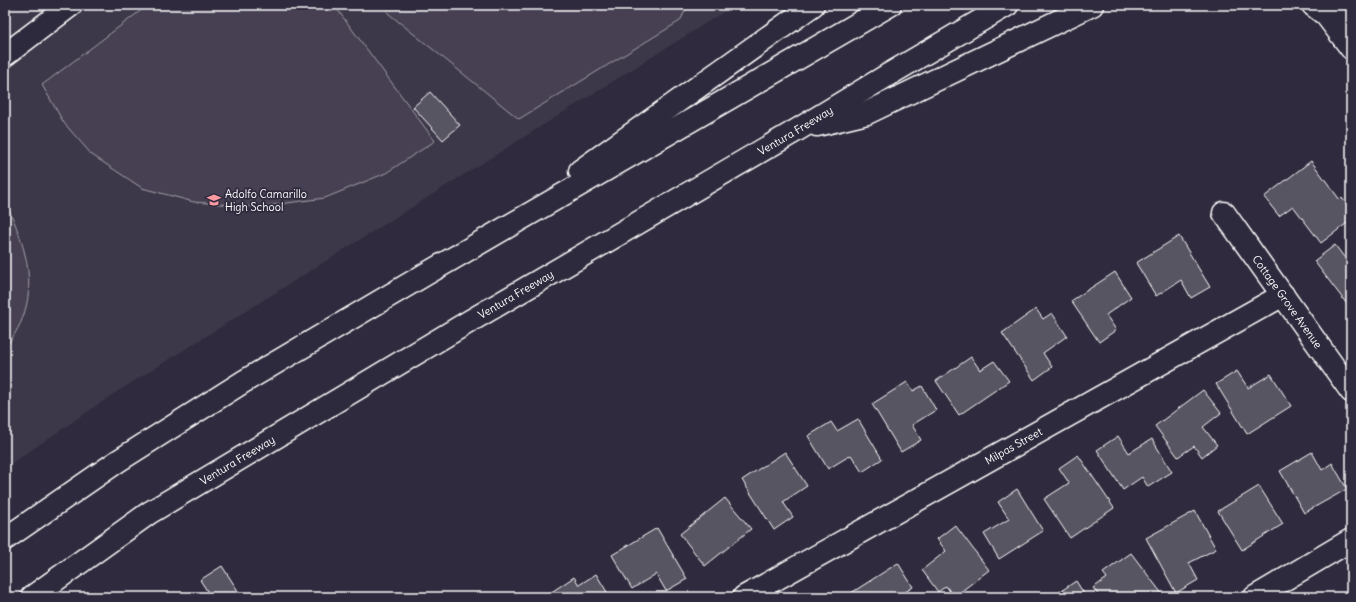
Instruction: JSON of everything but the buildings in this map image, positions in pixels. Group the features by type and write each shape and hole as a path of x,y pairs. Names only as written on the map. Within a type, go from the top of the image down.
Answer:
{"main road":[{"path":"5,55 71,5"},
{"path":"470,250 813,5"},
{"path":"5,539 118,461 237,386 364,310 470,250 890,5"},
{"name":"Ventura Freeway","path":"32,597 149,513 465,324 797,130 1007,5"},
{"path":"797,130 867,113 1092,5"},
{"path":"1313,5 1326,15 1351,48"},
{"path":"1340,5 1351,34"},
{"name":"Cottage Grove Avenue","path":"1224,213 1351,392"},
{"name":"Milpas Street","path":"744,597 1283,295"},
{"path":"1255,597 1351,540"}],"shaded area":[{"name":"Adolfo Camarillo High School","path":"5,5 735,5 112,395 5,468"},
{"path":"148,5 334,5 435,141 386,173 325,198 257,207 194,202 142,188 92,155 64,123 42,85"},
{"path":"382,5 688,5 680,21 519,119 389,14"},
{"path":"5,201 17,228 25,256 29,285 28,300 24,314 16,332 5,349"}],"place":[{"name":"Adolfo Camarillo High School","path":"214,200"}]}
